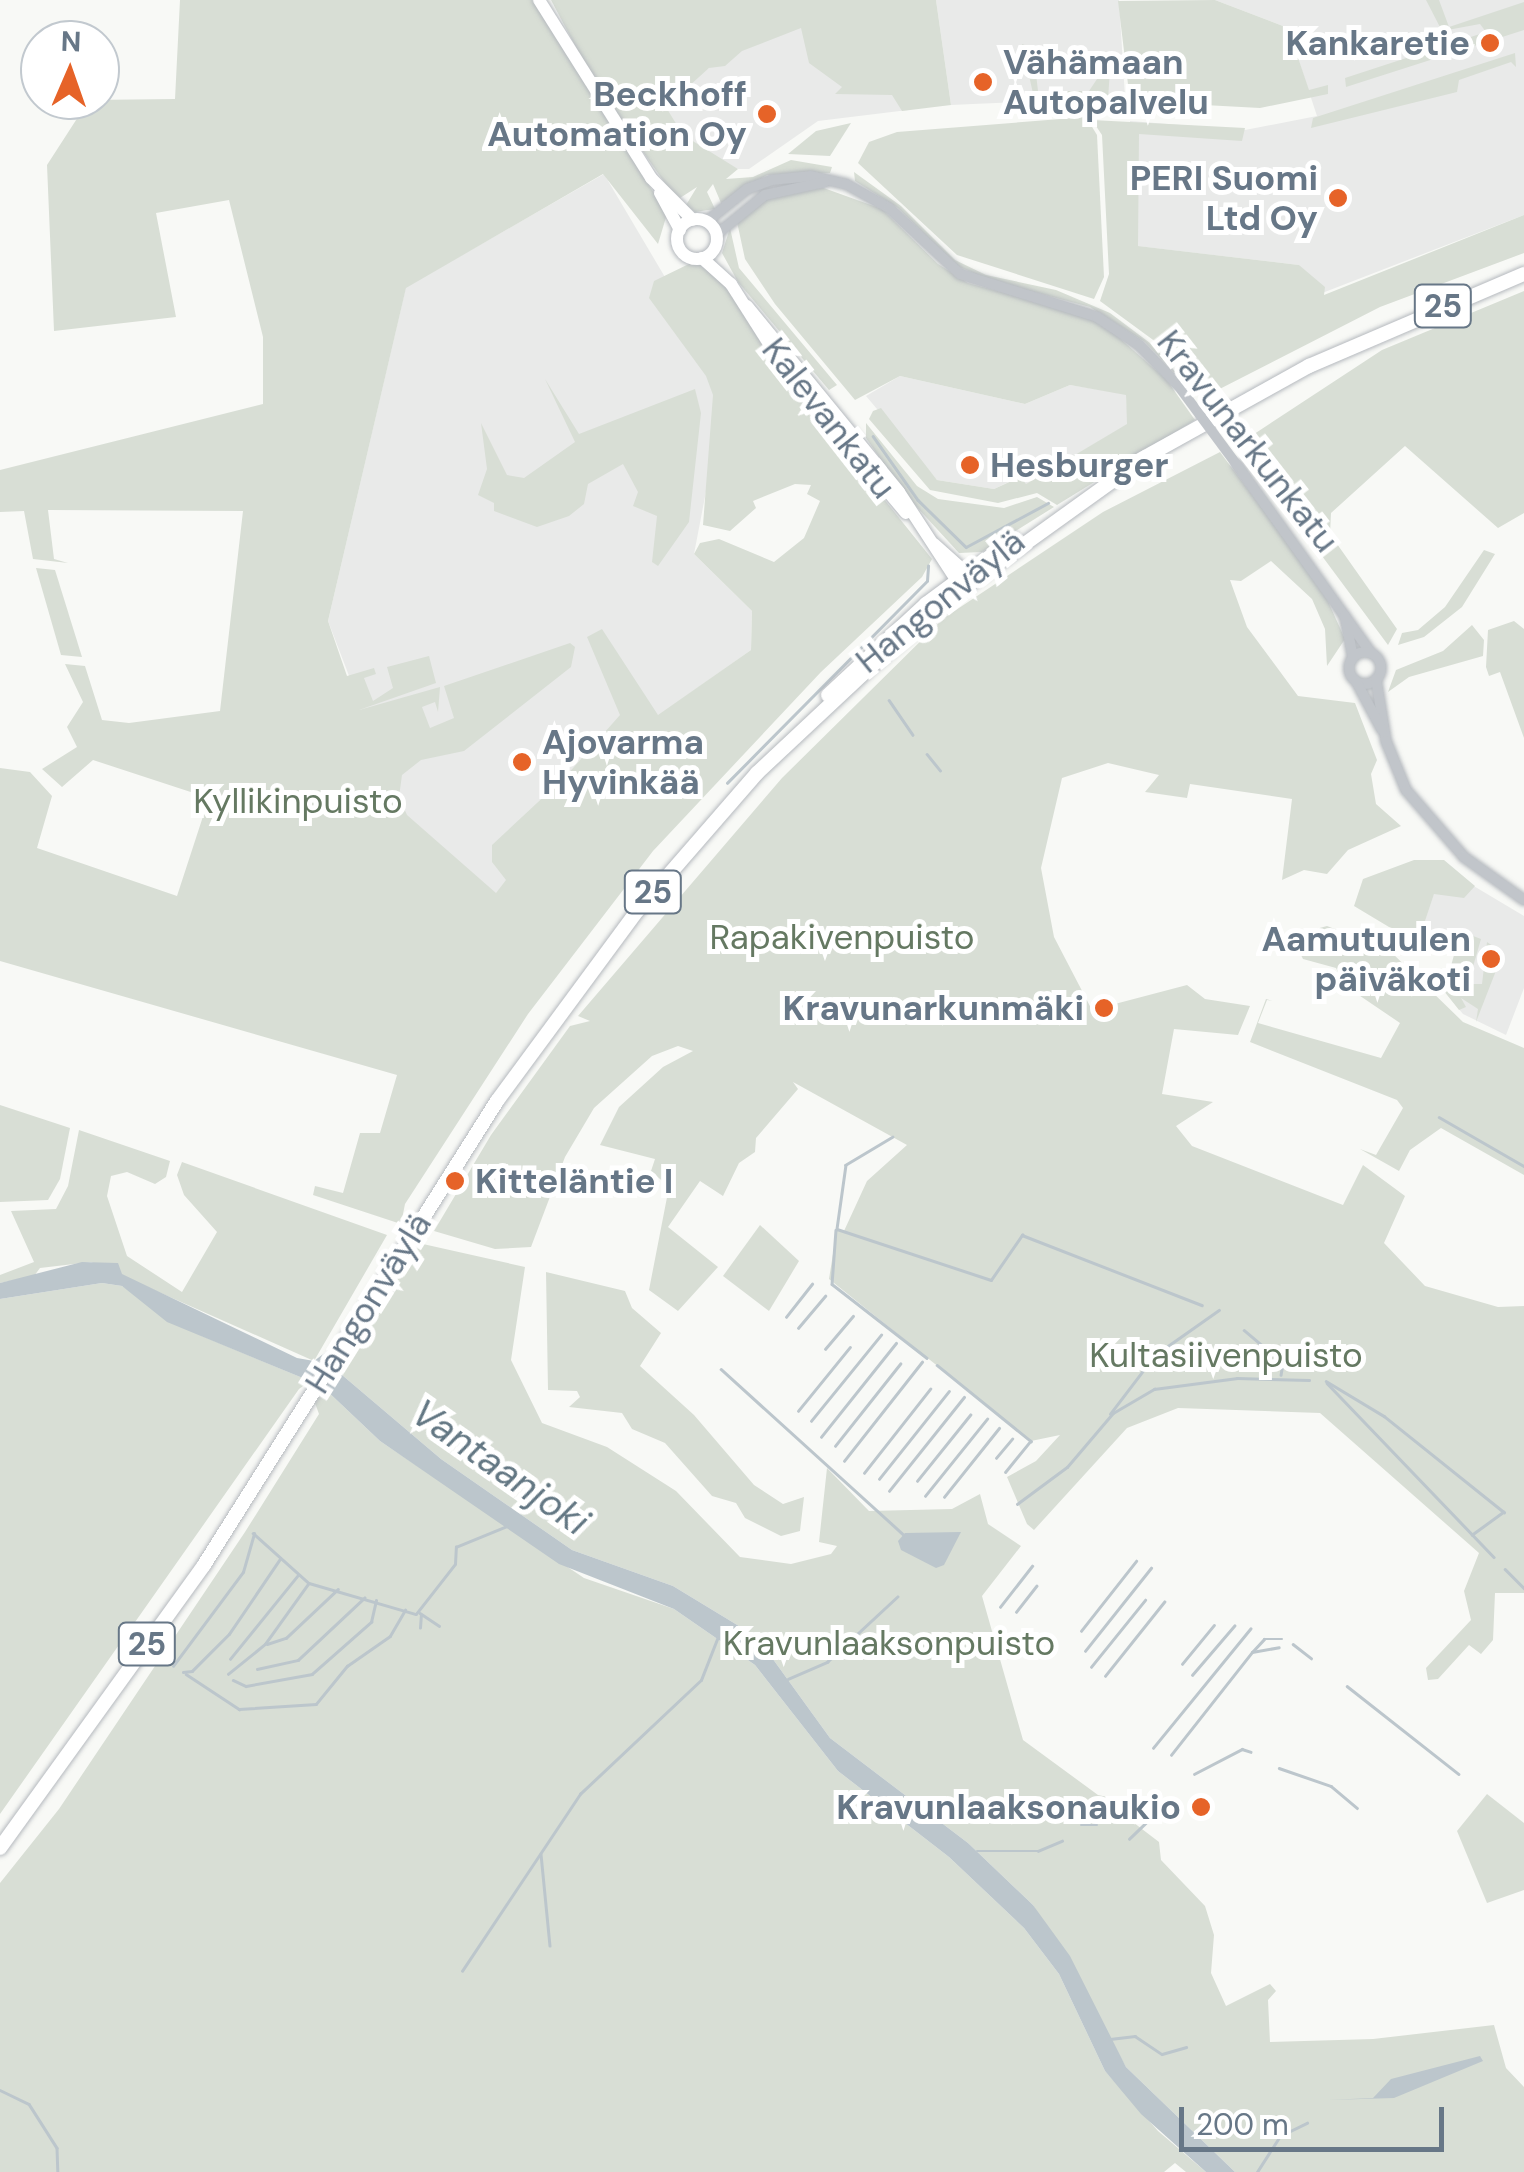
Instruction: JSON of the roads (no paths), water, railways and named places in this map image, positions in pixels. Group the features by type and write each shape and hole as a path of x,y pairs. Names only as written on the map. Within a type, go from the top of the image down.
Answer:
{"highway":[{"name":"Hangonväylä","path":"0,1848 204,1565 337,1352 566,1003 758,774 965,581 1146,457 1309,366 1524,274"}],"main road":[{"path":"539,0 680,230 699,221"},
{"path":"651,178 716,234 708,254"},
{"name":"Kalevankatu","path":"680,230 681,250 708,254 965,581"}],"street":[{"name":"Kravunarkunkatu","path":"699,221 758,184 796,177 833,180 890,208 960,274 1055,299 1115,327 1176,384 1371,653"},
{"path":"716,234 765,195 833,180"},
{"name":"Kravunarkunkatu","path":"1345,615 1356,680"},
{"path":"1352,658 1371,653 1380,664 1376,679 1383,731"},
{"path":"1376,679 1356,680 1383,731 1406,790 1434,828 1473,866 1524,900"}],"waterway":[{"path":"873,436 918,500 966,547 1048,503"},
{"path":"727,783 927,581 928,566"},
{"path":"889,700 913,735"},
{"path":"927,754 940,770"},
{"path":"1439,1117 1524,1166"},
{"path":"893,1137 846,1165 837,1229 991,1280 1022,1235 1202,1305"},
{"path":"836,1230 832,1284 927,1358"},
{"path":"786,1317 812,1284"},
{"path":"798,1328 825,1296"},
{"path":"1110,1414 1155,1355 1219,1310"},
{"path":"825,1349 853,1316"},
{"path":"1244,1330 1283,1363 1281,1375"},
{"path":"811,1421 881,1335"},
{"path":"821,1437 896,1343"},
{"path":"798,1411 850,1347"},
{"path":"844,1461 922,1362"},
{"path":"835,1446 900,1364"},
{"path":"937,1365 1031,1441 1006,1472"},
{"path":"721,1369 903,1534"},
{"path":"1017,1504 1067,1467 1113,1413 1154,1389 1237,1378 1309,1380"},
{"path":"1326,1381 1384,1416 1504,1512 1472,1535"},
{"path":"1327,1383 1494,1557"},
{"path":"864,1473 930,1389"},
{"path":"879,1479 949,1391"},
{"path":"889,1491 964,1397"},
{"path":"917,1481 970,1415"},
{"path":"925,1496 987,1419"},
{"path":"944,1497 999,1428"},
{"path":"996,1458 1012,1439"},
{"path":"253,1533 309,1583 416,1614 455,1564 456,1547 507,1526"},
{"path":"173,1666 243,1572 254,1534"},
{"path":"183,1672 192,1671 229,1634 280,1559"},
{"path":"1081,1631 1136,1561"},
{"path":"1000,1607 1032,1566"},
{"path":"1085,1651 1151,1568"},
{"path":"1505,1569 1524,1588"},
{"path":"230,1659 298,1575"},
{"path":"228,1674 265,1644 308,1584"},
{"path":"1016,1612 1036,1586"},
{"path":"267,1644 286,1638 338,1589"},
{"path":"788,1679 827,1662 897,1597"},
{"path":"257,1669 298,1660 364,1598"},
{"path":"1091,1667 1145,1600"},
{"path":"233,1680 246,1686 312,1674 371,1622 376,1601"},
{"path":"1105,1676 1164,1602"},
{"path":"186,1674 239,1709 316,1704 347,1666 390,1636 405,1610"},
{"path":"420,1613 439,1626"},
{"path":"420,1628 421,1615"},
{"path":"1182,1664 1214,1625"},
{"path":"1192,1675 1234,1626"},
{"path":"1153,1748 1250,1629"},
{"path":"462,1971 580,1794 701,1680 719,1634"},
{"path":"1253,1651 1264,1639 1282,1639"},
{"path":"1293,1644 1311,1658"},
{"path":"1171,1755 1252,1652 1279,1647"},
{"path":"1347,1686 1459,1774"},
{"path":"1194,1774 1242,1749 1251,1752"},
{"path":"1279,1768 1331,1786 1357,1808"},
{"path":"1129,1839 1162,1807"},
{"path":"1081,1825 1097,1825"},
{"path":"977,1851 1038,1851 1062,1841"},
{"path":"541,1854 550,1946"},
{"path":"1110,2039 1135,2036 1162,2054 1186,2047"},
{"path":"0,2090 29,2104 57,2148 58,2172"},
{"path":"1257,2172 1280,2136 1307,2123"}],"place":[{"name":"Kankaretie","path":"1490,43"},
{"name":"Vähämaan Autopalvelu","path":"983,82"},
{"name":"Beckhoff Automation Oy","path":"767,114"},
{"name":"PERI Suomi Ltd Oy","path":"1338,198"},
{"name":"Hesburger","path":"970,465"},
{"name":"Ajovarma Hyvinkää","path":"522,762"},
{"name":"Aamutuulen päiväkoti","path":"1491,959"},
{"name":"Kravunarkunmäki","path":"1104,1008"},
{"name":"Kitteläntie I","path":"455,1181"},
{"name":"Kravunlaaksonaukio","path":"1201,1807"}],"park label":[{"name":"Kyllikinpuisto","path":"298,801"},
{"name":"Rapakivenpuisto","path":"842,937"},
{"name":"Kultasiivenpuisto","path":"1226,1355"},
{"name":"Kravunlaaksonpuisto","path":"889,1643"}],"water label":[{"name":"Vantaanjoki","path":"500,1468"}]}
